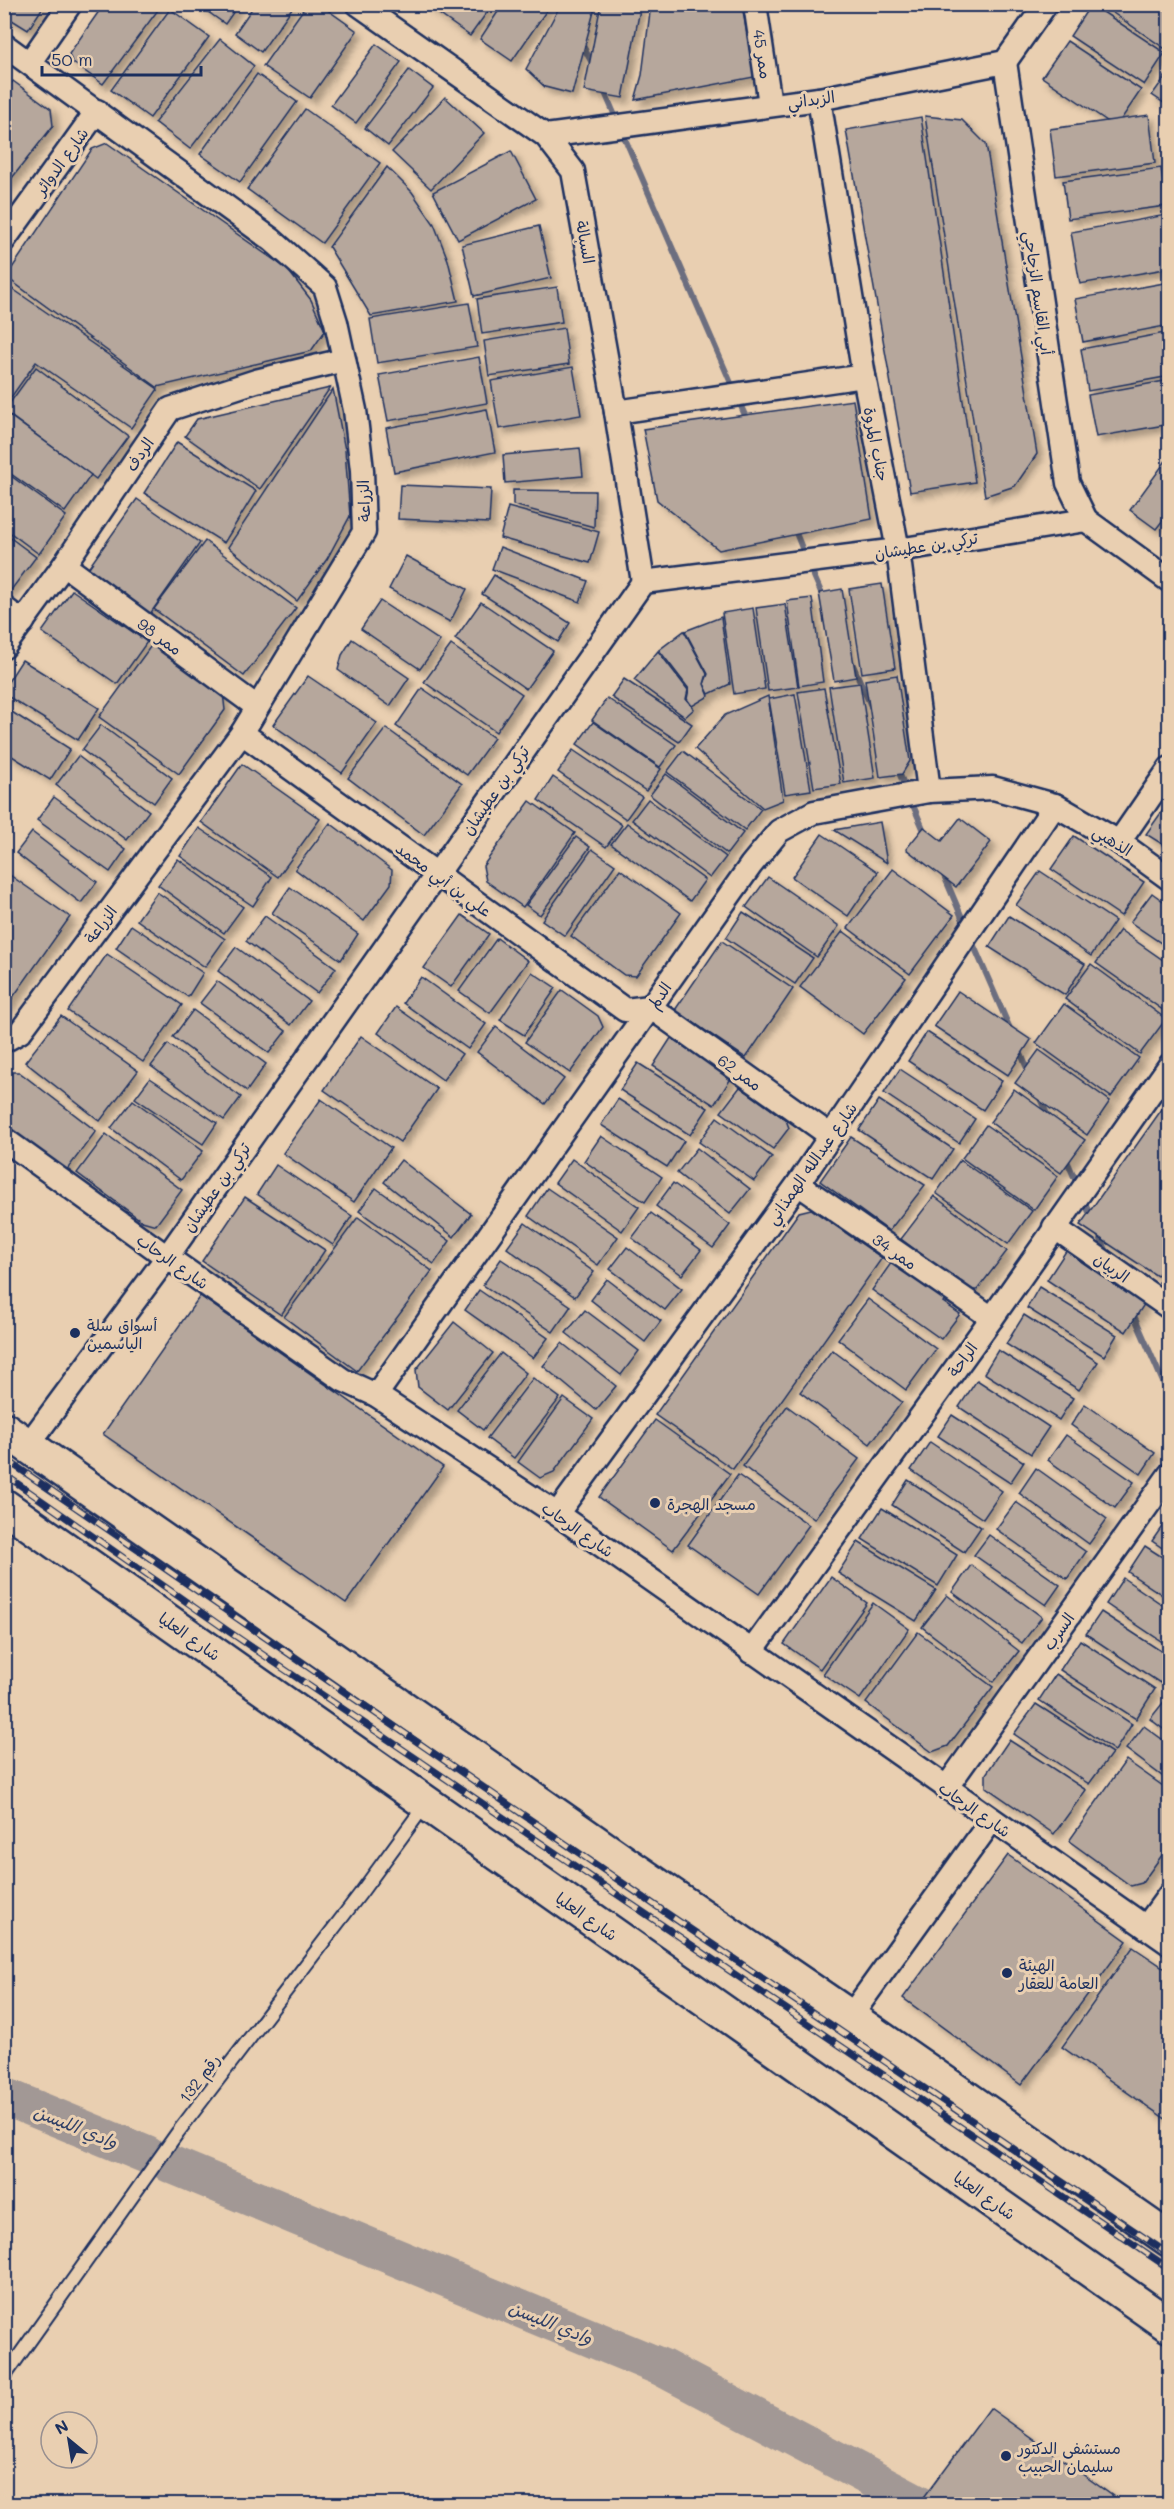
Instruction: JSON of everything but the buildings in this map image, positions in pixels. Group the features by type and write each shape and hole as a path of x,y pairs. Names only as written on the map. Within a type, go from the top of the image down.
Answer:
{"main road":[{"path":"16,1437 612,1854 1170,2240"},
{"name":"شارع العليا","path":"4,1506 1170,2326"}],"street":[{"path":"30,62 70,4"},
{"name":"السبالة","path":"358,4 546,136 573,171 616,412 643,582"},
{"name":"ممر 45","path":"755,4 770,104"},
{"path":"1005,62 1046,4"},
{"name":"الزراعة","path":"4,45 272,240 325,287 355,410 362,470 364,532 242,733 20,1032 4,1041"},
{"name":"الزبداني","path":"546,136 819,99 1005,62"},
{"name":"أبي القاسم الزجاجي","path":"1005,62 1068,483 1086,520"},
{"name":"جناب المروة","path":"819,99 864,376 898,550 929,791"},
{"name":"شارع الدوائر","path":"4,240 97,111"},
{"name":"الردف","path":"4,647 64,565 170,409 255,381 344,360"},
{"path":"616,412 864,376"},
{"path":"1086,520 1170,581"},
{"name":"تركي بن عطيشان","path":"16,1437 167,1257 643,582 898,550 1086,520"},
{"name":"ممر 98","path":"64,565 257,707"},
{"path":"4,608 23,622"},
{"name":"علي بن أبي محمد","path":"242,733 625,1010 650,1007"},
{"path":"1119,842 1170,768"},
{"name":"الدلم","path":"376,1395 751,865 779,831 814,812 929,791 993,788 1055,805"},
{"name":"الذهبي","path":"1055,805 1119,842 1170,879"},
{"name":"شارع عبدالله الهمذاني","path":"556,1514 798,1184 1055,805"},
{"name":"ممر 62","path":"650,1007 831,1136"},
{"name":"الراحة","path":"751,1652 992,1318 1170,1065"},
{"name":"شارع الرحاب","path":"4,1139 343,1380 376,1395 556,1514 1170,1944"},
{"name":"ممر 34","path":"798,1184 992,1318"},
{"name":"الربيان","path":"1054,1227 1170,1308"},
{"name":"السرب","path":"946,1788 1170,1474"},
{"path":"850,2017 992,1821"},
{"path":"1146,1927 1170,1894"}],"lane":[{"name":"رقم 132","path":"4,2377 178,2132 360,1894 426,1803"}],"waterway":[{"path":"581,42 593,65"},
{"path":"603,88 734,390"},
{"path":"738,399 747,420"},
{"path":"794,528 806,558"},
{"path":"810,567 824,599"},
{"path":"852,663 871,706"},
{"path":"897,768 925,833"},
{"path":"943,873 966,927"},
{"path":"971,939 1011,1031"},
{"path":"1019,1049 1029,1073"},
{"path":"1039,1096 1049,1119"},
{"path":"1065,1156 1078,1186"},
{"path":"1083,1198 1092,1219"},
{"path":"1098,1233 1108,1254"},
{"path":"1132,1311 1170,1398"},
{"name":"وادي الليسن","path":"4,2096 147,2155"},
{"name":"وادي الليسن","path":"170,2164 661,2367 920,2504"}],"railway":[{"path":"4,1458 662,1910 1170,2255"},
{"path":"4,1474 228,1631 1170,2269"}],"place":[{"name":"أسواق سلة الياسمين","path":"75,1333"},
{"name":"مسجد الهجرة","path":"655,1503"},
{"name":"الهيئة العامة للعقار","path":"1007,1973"},
{"name":"مستشفى الدكتور سليمان الحبيب","path":"1006,2456"}]}
